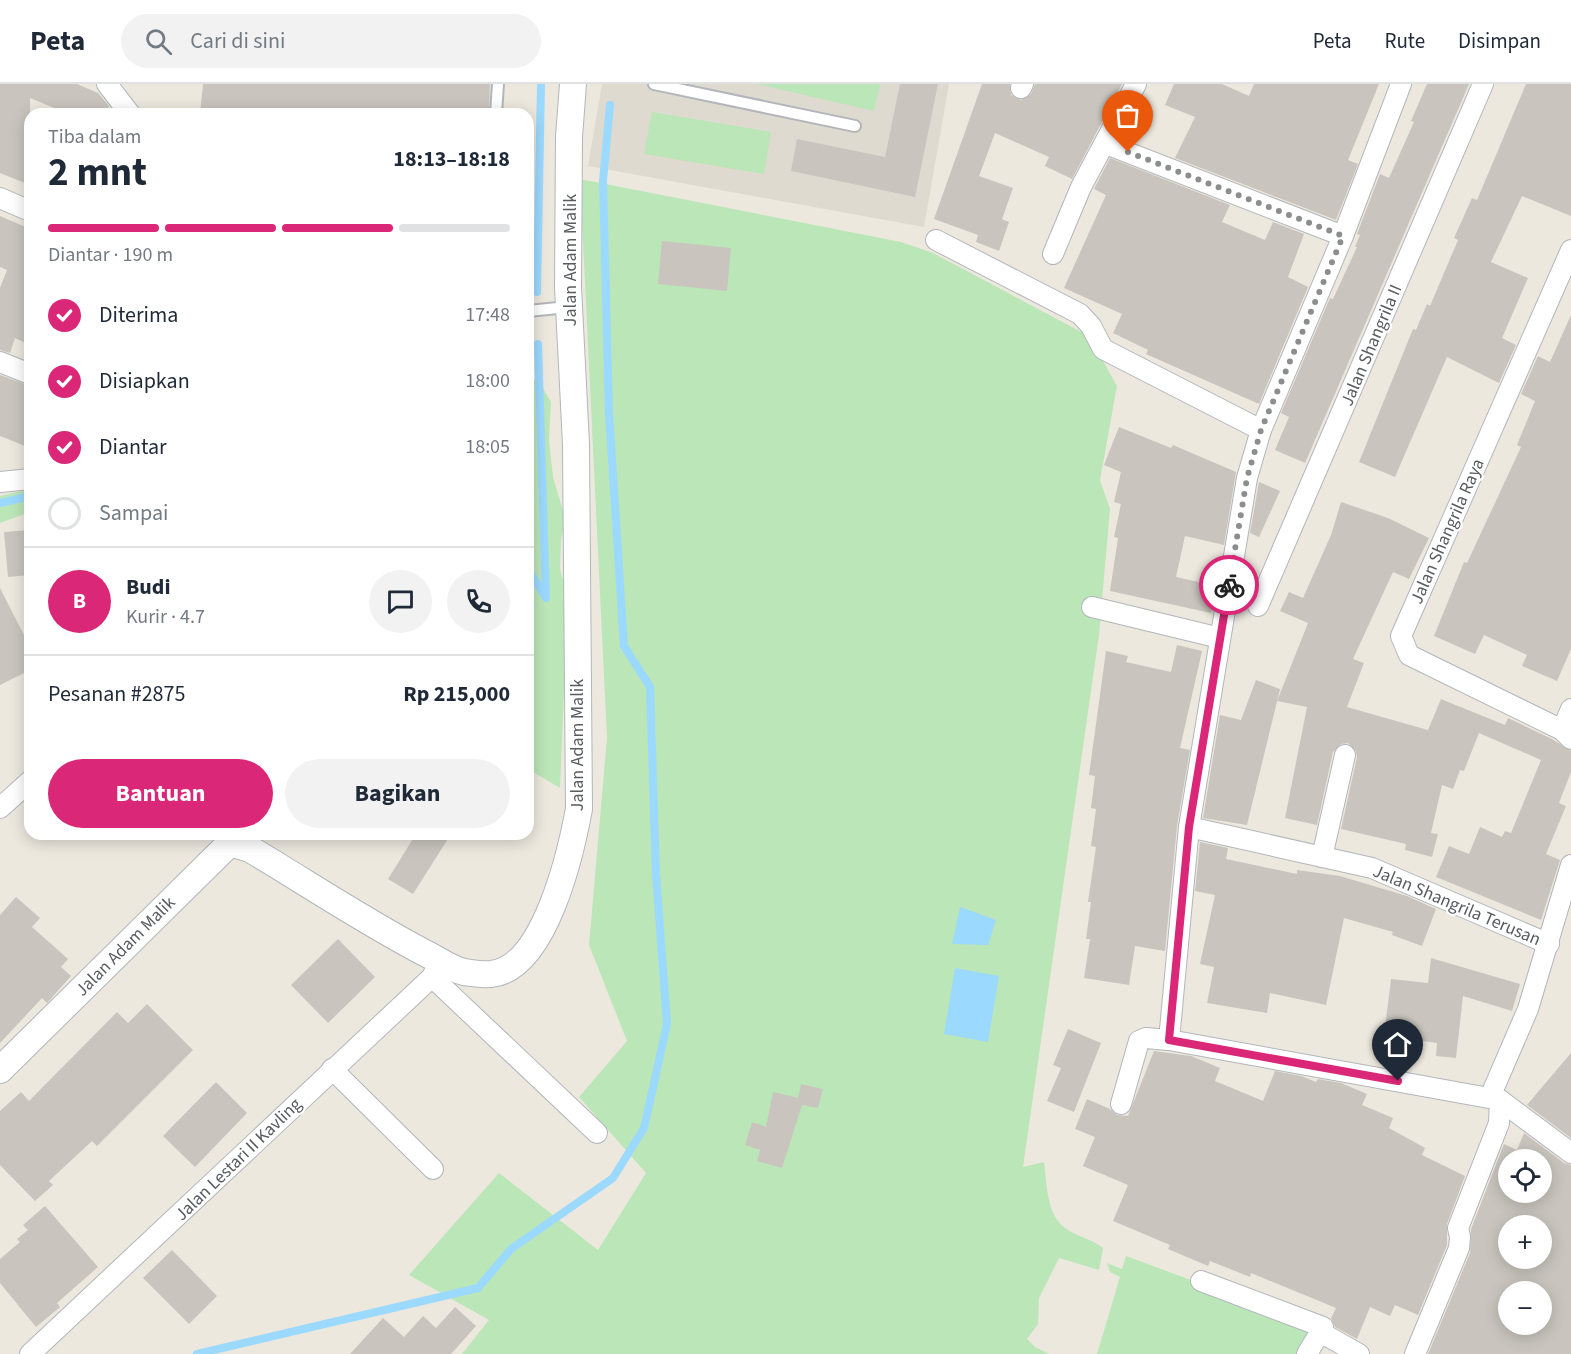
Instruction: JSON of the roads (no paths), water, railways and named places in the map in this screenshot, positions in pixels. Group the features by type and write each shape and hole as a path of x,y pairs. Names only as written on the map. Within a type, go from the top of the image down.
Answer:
{"street":[{"path":"107,84 125,108"},
{"name":"Jalan Adam Malik","path":"228,840 250,849 404,942 436,969 492,974 507,969 521,959 536,939 570,855 579,809 576,444 569,307 569,137 573,84"},
{"path":"1053,254 1081,187 1136,84"},
{"path":"1169,1040 1189,827 1247,478 1261,430 1343,236 1401,84"},
{"name":"Jalan Shangrila II","path":"1258,606 1483,84"},
{"path":"1106,144 1343,236"},
{"path":"0,198 24,208"},
{"path":"936,240 1080,314 1092,326 1103,349 1261,430"},
{"name":"Jalan Shangrila Raya","path":"1566,735 1409,655 1401,636 1571,250"},
{"path":"0,362 24,372"},
{"path":"0,482 24,480"},
{"path":"1092,607 1220,638"},
{"path":"1566,735 1571,709"},
{"path":"1322,857 1345,755"},
{"path":"0,808 24,786"},
{"name":"Jalan Shangrila Terusan","path":"1189,827 1372,868 1549,944"},
{"name":"Jalan Adam Malik","path":"0,1070 221,840"},
{"path":"1415,1354 1458,1248 1460,1237 1458,1228 1499,1123 1495,1099 1528,1009 1571,865"},
{"path":"436,969 597,1133"},
{"name":"Jalan Lestari II Kavling","path":"30,1354 436,969"},
{"path":"1121,1104 1139,1041 1146,1038 1169,1040 1495,1099 1571,1153"},
{"path":"332,1069 433,1169"},
{"path":"1201,1281 1322,1330 1359,1354"},
{"path":"1307,1354 1322,1330"}],"lane":[{"path":"496,108 498,84"},
{"path":"654,84 855,126"},
{"path":"534,310 569,307"}],"water":[{"path":"960,907 996,920 988,945 952,944"},
{"path":"955,968 999,976 988,1042 944,1034"}],"waterway":[{"path":"537,292 541,84"},
{"path":"197,1354 478,1288 511,1249 613,1178 644,1128 667,1024 656,874 650,687 624,646 609,413 603,181 610,105"},
{"path":"534,579 546,598 538,344"},
{"path":"0,503 24,497"}]}
